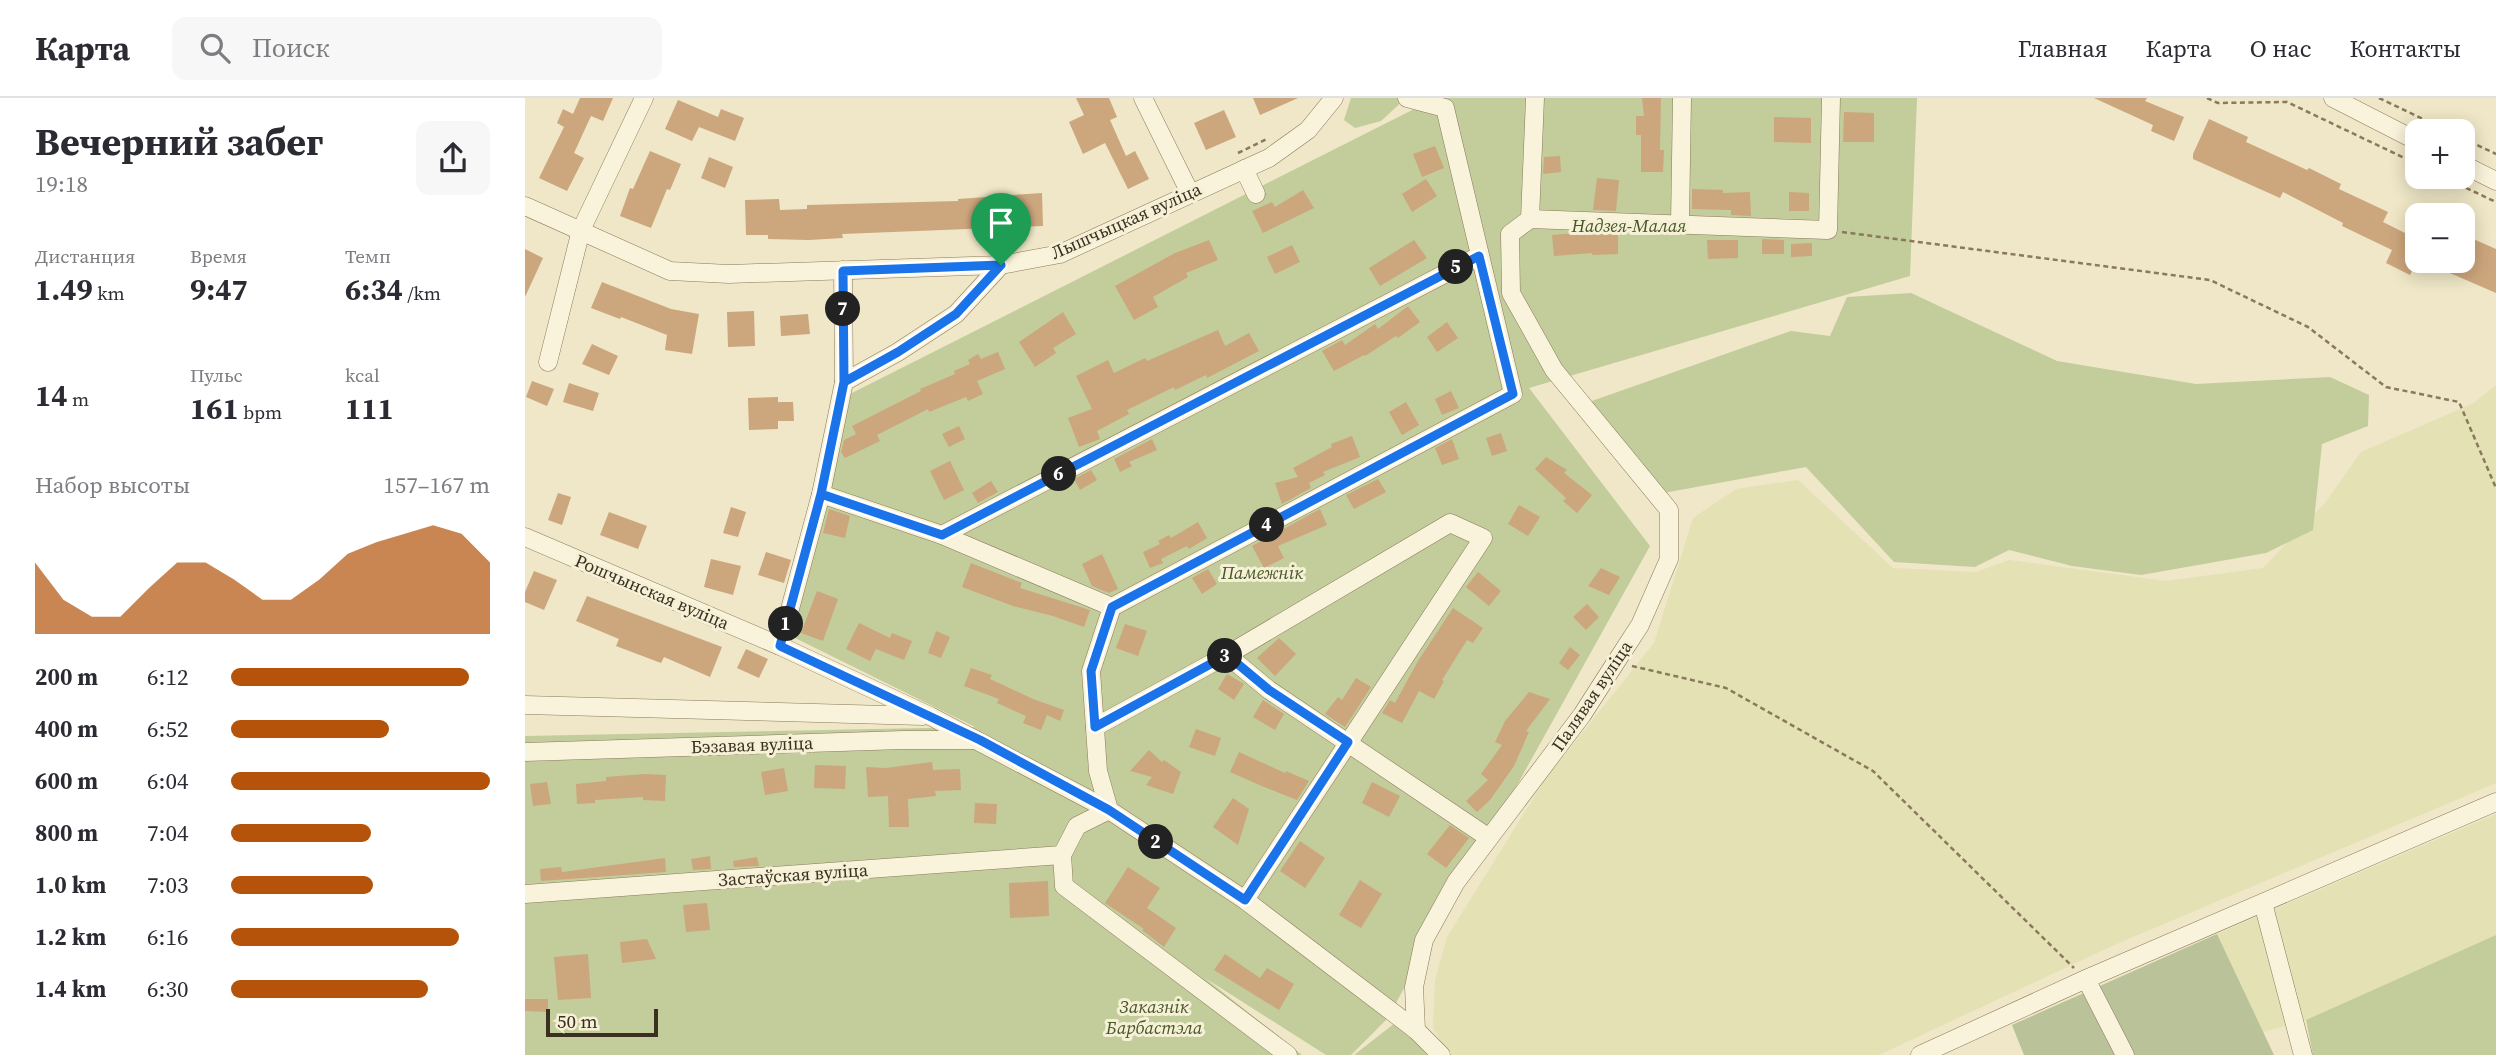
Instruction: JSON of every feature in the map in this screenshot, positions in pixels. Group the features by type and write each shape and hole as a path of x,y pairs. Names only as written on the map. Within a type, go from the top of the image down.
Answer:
{"street":[{"path":"548,362 581,230 644,98"},
{"path":"1143,98 1190,193"},
{"name":"Лышчыцкая вуліца","path":"525,206 670,271 729,274 1001,265 1060,254 1190,193 1238,162 1269,158 1308,130 1334,98"},
{"path":"1288,1055 1064,886 1062,855 1077,826 1109,810 1098,771 1091,671 1112,607 1513,394 1445,108 1407,98"},
{"path":"1535,98 1530,219 1828,230 1831,98"},
{"path":"1680,223 1682,98"},
{"path":"2333,98 2405,135"},
{"path":"1238,162 1256,194"},
{"path":"2475,170 2496,181"},
{"name":"Палявая вуліца","path":"1416,1031 1414,987 1424,940 1456,882 1582,715 1640,625 1669,559 1669,510 1554,369 1511,293 1510,234 1530,219"},
{"path":"942,535 1479,256"},
{"path":"844,382 898,352 956,314 1001,265"},
{"path":"780,646 821,494 844,382 843,271"},
{"path":"821,494 942,535 1112,607"},
{"path":"1095,727 1227,655 1450,523 1483,538 1245,900"},
{"name":"Рошчынская вуліца","path":"525,537 780,646 930,716 1109,810 1245,900 1416,1031 1441,1055"},
{"path":"1227,655 1269,690 1489,838"},
{"path":"525,705 930,716"},
{"name":"Бэзавая вуліца","path":"525,752 980,740"},
{"path":"1920,1055 2086,979 2496,802"},
{"name":"Застаўская вуліца","path":"525,894 1062,855"},
{"path":"2263,903 2303,1055"},
{"path":"2086,979 2125,1055"}],"path":[{"path":"2207,98 2218,103 2282,100 2405,158"},
{"path":"2379,98 2423,119"},
{"path":"1238,162 1267,138"},
{"path":"2475,144 2496,154"},
{"path":"2468,189 2496,202"},
{"path":"1828,230 2210,280 2308,327 2386,387 2459,402 2496,488"},
{"path":"1616,662 1726,688 1873,771 2086,979"}],"shaded area":[{"path":"2496,385 2496,783 2112,946 1879,1055 1449,1055 1433,1028 1435,980 1447,937 1546,778 1654,643 1693,518 1736,489 1798,480 1893,568 1976,572 2009,560 2166,581 2263,568 2325,503 2361,452 2474,403"},
{"path":"2496,814 2496,935 2306,1020 2263,1032 2217,934"}],"green space":[{"path":"1351,98 1406,98 1381,121 1355,128 1344,120"},
{"name":"Памежнік","path":"1436,98 1917,98 1910,276 1529,388 1650,546 1387,1019 1351,1055 1326,1055 1205,978 1302,1055 525,1055 525,736 975,727 787,634 848,395"},
{"path":"1911,293 2057,361 2196,384 2330,377 2369,395 2368,426 2322,444 2313,530 2266,553 2141,575 2072,566 2009,550 1975,567 1894,562 1806,467 1658,494 1589,402 1791,331 1830,336 1847,297"},
{"path":"2217,934 2274,1055 2024,1055 2012,1025"},
{"path":"2496,935 2496,1055 2313,1055 2306,1020"},
{"path":"1395,1023 1429,1055 1354,1055"}],"building":[{"path":"580,98 613,98 603,121 591,116 574,153 584,158 567,191 539,178 564,127 557,123 563,109 573,114"},
{"path":"1076,98 1109,98 1117,117 1110,120 1126,156 1135,151 1149,179 1128,189 1105,143 1083,154 1069,122 1084,115"},
{"path":"1253,98 1298,98 1260,115"},
{"path":"1642,98 1661,98 1660,150 1664,150 1663,172 1641,172 1641,135 1636,135 1636,116 1644,116"},
{"path":"2094,98 2147,98 2145,101 2184,117 2174,141 2151,131 2153,125"},
{"path":"678,100 718,117 721,109 744,118 735,141 699,127 692,141 665,129"},
{"path":"1224,110 1236,137 1206,150 1194,123"},
{"path":"1844,112 1874,113 1874,142 1843,142"},
{"path":"1774,117 1811,118 1811,143 1774,142"},
{"path":"2209,119 2248,137 2246,142 2341,184 2339,189 2388,212 2383,222 2405,233 2405,272 2386,263 2392,250 2342,226 2343,223 2283,192 2280,198 2193,159"},
{"path":"1435,146 1444,168 1422,177 1413,154"},
{"path":"650,151 681,164 651,228 620,216 630,188 633,189"},
{"path":"1560,156 1561,172 1543,174 1544,157"},
{"path":"709,157 733,167 725,188 701,178"},
{"path":"1597,178 1619,180 1616,211 1593,210"},
{"path":"1426,179 1437,196 1412,212 1402,194"},
{"path":"1692,189 1723,190 1723,193 1750,192 1751,216 1731,215 1731,210 1692,209"},
{"path":"1303,190 1314,208 1263,233 1252,211 1272,202 1275,207"},
{"path":"1789,192 1809,193 1809,211 1789,211"},
{"path":"1042,193 1043,226 842,234 843,238 809,240 768,239 768,235 746,235 745,200 779,199 780,210 807,209 807,205 958,201"},
{"path":"1585,232 1618,234 1618,254 1554,256 1552,235"},
{"path":"1762,239 1784,240 1784,254 1762,254"},
{"path":"1209,240 1218,260 1186,273 1188,277 1153,297 1158,307 1134,320 1115,286 1175,253"},
{"path":"1414,240 1427,258 1380,286 1369,268"},
{"path":"1707,240 1738,240 1738,258 1708,259"},
{"path":"2475,240 2496,249 2496,293 2450,273 2475,273"},
{"path":"1812,243 1812,256 1791,257 1791,244"},
{"path":"1292,245 1300,262 1275,274 1267,257"},
{"path":"525,249 543,258 525,297"},
{"path":"602,282 671,309 699,314 692,354 665,350 667,335 591,308"},
{"path":"1408,306 1420,322 1398,338 1396,336 1365,356 1334,371 1322,351 1342,340 1345,345 1375,324 1378,329"},
{"path":"754,311 755,346 728,347 727,312"},
{"path":"1063,312 1076,334 1053,348 1056,353 1035,367 1019,342"},
{"path":"808,314 810,334 781,336 780,316"},
{"path":"1447,322 1458,338 1437,352 1427,337"},
{"path":"1218,330 1225,346 1249,333 1259,351 1207,378 1206,375 1175,390 1174,387 1127,410 1129,414 1097,431 1100,439 1079,447 1068,418 1092,409 1076,376 1108,360 1114,373"},
{"path":"592,344 618,356 609,375 582,364"},
{"path":"998,352 1005,369 977,381 983,394 968,401 966,397 929,412 928,409 877,435 880,441 845,458 841,452 844,440 856,434 852,426 921,391 920,389 955,374 954,371 970,364 968,360 978,354 981,359"},
{"path":"532,381 554,389 547,406 526,397"},
{"path":"569,383 599,393 593,411 563,402"},
{"path":"1451,391 1459,408 1442,415 1435,399"},
{"path":"778,397 778,402 793,402 794,421 778,421 778,429 749,430 748,398"},
{"path":"1406,402 1419,425 1402,435 1389,412"},
{"path":"959,426 965,439 949,447 942,434"},
{"path":"1501,433 1507,451 1492,456 1486,438"},
{"path":"1352,436 1360,457 1323,472 1325,475 1309,483 1311,488 1282,504 1275,483 1298,477 1293,468 1332,447 1331,444"},
{"path":"1152,439 1157,450 1129,462 1132,466 1120,472 1114,459"},
{"path":"1452,439 1459,459 1442,465 1435,448"},
{"path":"1546,457 1567,470 1564,473 1592,495 1577,513 1563,501 1566,498 1535,469"},
{"path":"950,461 964,490 944,500 930,471"},
{"path":"1091,470 1097,480 1080,490 1074,479"},
{"path":"1378,479 1386,492 1354,509 1346,495"},
{"path":"991,481 998,492 978,503 972,493"},
{"path":"558,493 571,497 562,525 548,520"},
{"path":"1519,505 1540,517 1528,536 1508,524"},
{"path":"731,507 746,512 738,537 723,533"},
{"path":"829,509 850,516 845,538 823,533"},
{"path":"1320,509 1327,525 1278,546 1284,558 1264,568 1252,546"},
{"path":"609,512 647,526 638,549 600,535"},
{"path":"1198,522 1207,538 1189,549 1187,546 1161,559 1163,563 1150,568 1143,552 1160,544 1158,541 1169,535 1171,538"},
{"path":"766,552 791,560 784,583 758,575"},
{"path":"1102,554 1118,589 1109,593 1092,586 1082,564"},
{"path":"711,559 741,566 733,595 704,587"},
{"path":"971,563 1022,583 1020,588 1090,610 1084,627 1013,606 962,587"},
{"path":"1601,568 1620,577 1609,595 1588,586"},
{"path":"1208,569 1217,584 1202,594 1192,578"},
{"path":"534,571 557,580 544,610 525,602 525,592"},
{"path":"1478,572 1501,591 1489,606 1466,587"},
{"path":"817,591 838,599 823,641 801,633"},
{"path":"587,596 722,647 710,677 664,657 661,663 616,646 619,639 576,621"},
{"path":"1587,604 1599,617 1586,630 1573,617"},
{"path":"1453,608 1483,628 1473,643 1467,640 1442,680 1444,681 1434,699 1419,691 1402,723 1382,713 1390,700 1395,703 1418,661"},
{"path":"859,623 890,638 892,633 912,641 904,660 876,649 870,661 846,649"},
{"path":"1125,624 1147,631 1138,656 1116,648"},
{"path":"936,631 950,637 941,658 928,653"},
{"path":"1279,638 1296,654 1275,676 1257,658"},
{"path":"1570,647 1580,655 1568,670 1559,663"},
{"path":"746,649 768,659 759,678 737,668"},
{"path":"971,668 992,675 990,679 1033,699 1064,710 1060,721 1047,715 1041,730 1023,723 1026,716 997,703 999,699 964,686"},
{"path":"1227,674 1244,684 1234,700 1218,689"},
{"path":"1356,678 1371,687 1345,727 1325,714 1338,697 1342,700"},
{"path":"1529,692 1550,699 1526,731 1529,732 1514,766 1490,800 1477,812 1466,801 1488,780 1481,774 1502,745 1495,742 1505,721"},
{"path":"1263,700 1284,714 1275,730 1253,717"},
{"path":"1196,729 1221,738 1215,756 1189,747"},
{"path":"1149,750 1162,762 1164,760 1181,772 1173,794 1146,785 1152,777 1130,771"},
{"path":"1239,752 1309,781 1297,800 1264,787 1230,772"},
{"path":"932,762 933,770 960,769 961,790 935,791 936,796 908,799 909,827 889,827 888,796 868,797 866,767 886,768"},
{"path":"815,765 846,766 845,789 814,788"},
{"path":"784,768 788,791 765,795 761,772"},
{"path":"666,775 665,801 643,800 643,797 577,804 576,784 606,781 606,777"},
{"path":"547,782 551,804 533,806 530,784"},
{"path":"1372,782 1400,796 1389,817 1362,803"},
{"path":"1233,798 1249,809 1238,845 1213,827"},
{"path":"975,803 997,804 996,824 974,823"},
{"path":"1450,825 1469,838 1446,868 1427,854"},
{"path":"1300,841 1325,858 1305,888 1280,871"},
{"path":"710,856 711,869 693,870 691,859"},
{"path":"757,857 759,866 734,867 733,861"},
{"path":"665,858 666,872 541,881 540,869 561,867 562,872"},
{"path":"1128,867 1160,888 1147,908 1176,928 1164,947 1142,930 1144,929 1105,903"},
{"path":"1360,880 1382,894 1361,928 1339,915"},
{"path":"1048,881 1049,916 1010,918 1009,883"},
{"path":"707,903 710,930 686,932 683,905"},
{"path":"647,939 656,959 622,963 620,942"},
{"path":"588,954 591,998 558,1000 554,957"},
{"path":"1225,954 1260,978 1267,968 1294,984 1279,1010 1214,970"},
{"path":"525,999 548,999 548,1012 525,1011"}],"route":[{"path":"1001,265 843,271 844,382 832,438 821,494 942,535 1479,256 1513,394 1112,607 1091,671 1095,727 1227,655 1269,690 1348,742 1245,900 1109,810 980,740 780,646 821,494 844,382 898,352 956,314 1001,265"}],"park label":[{"name":"Надзея-Малая","path":"1629,226"},
{"name":"Заказнік Барбастэла","path":"1154,1017"}]}
